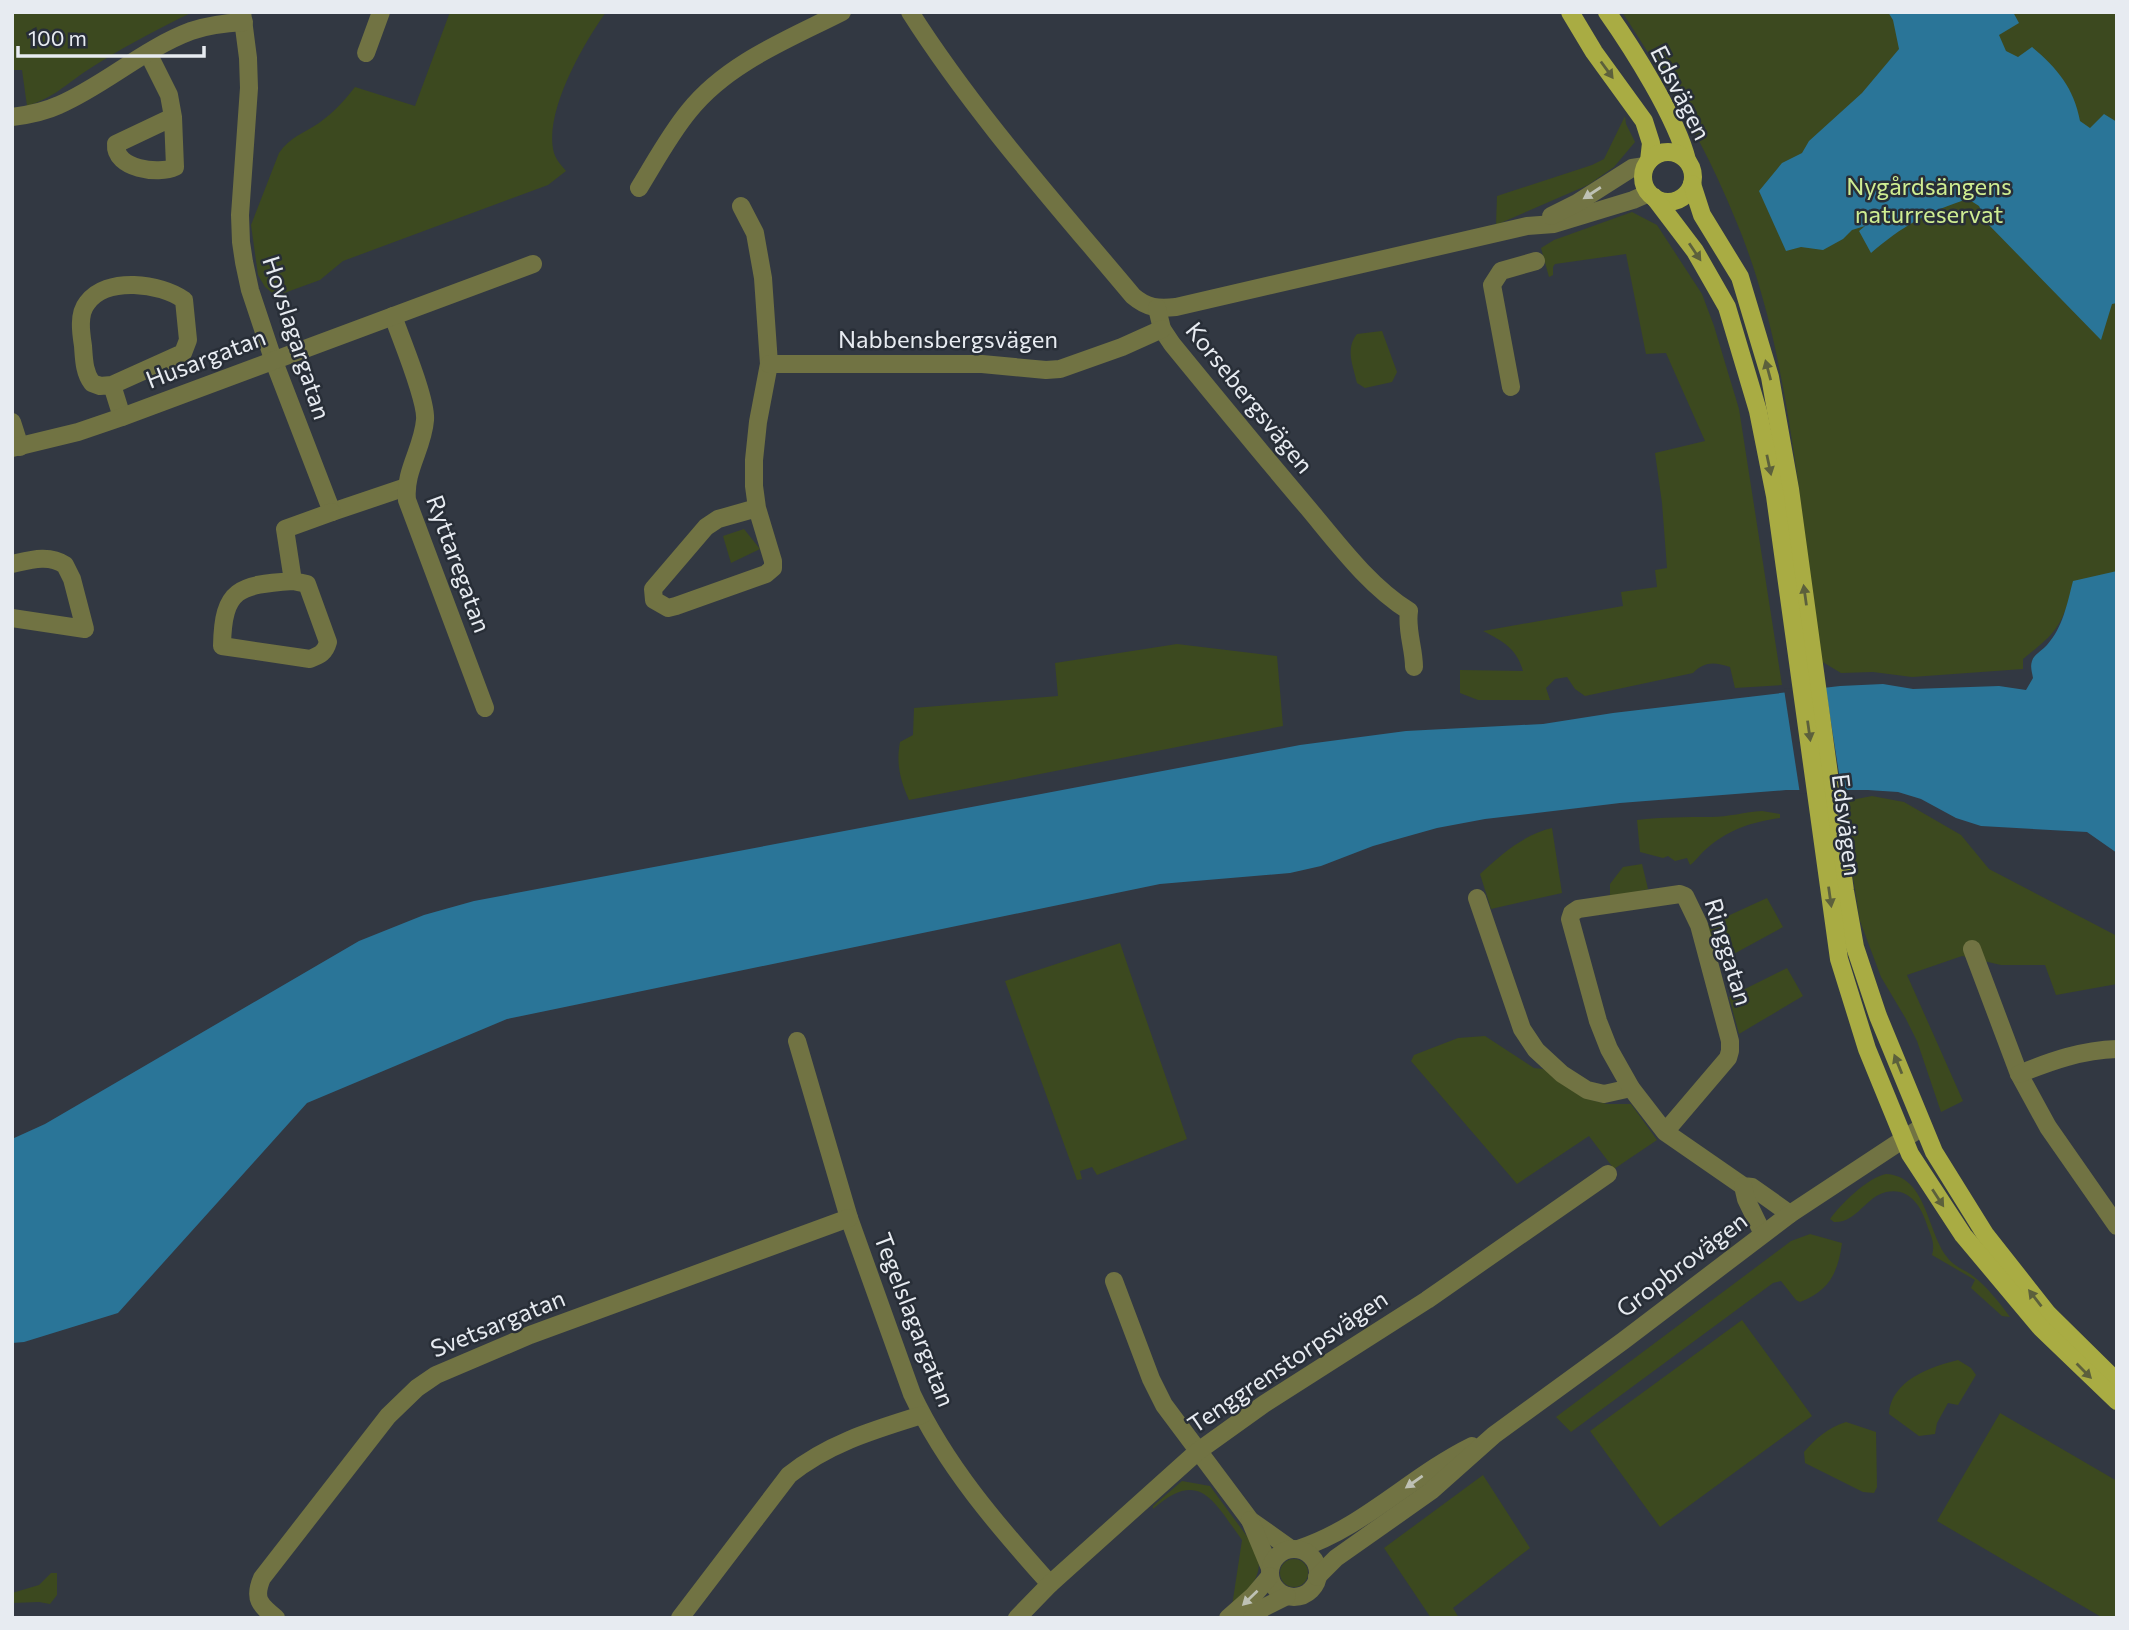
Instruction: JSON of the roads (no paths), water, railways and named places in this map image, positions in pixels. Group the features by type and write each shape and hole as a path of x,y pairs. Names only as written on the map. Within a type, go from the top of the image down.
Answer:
{"main road":[{"name":"Edsvägen","path":"1570,12 1594,52 1644,121 1651,143 1643,180 1651,195 1695,251 1727,307 1758,411 1807,663"},
{"name":"Edsvägen","path":"1607,12 1682,140 1702,215 1740,276 1770,377 1790,489 1807,663 1830,829 1839,959 1867,1049 1910,1154 1963,1235 2041,1328 2117,1401"},
{"name":"Edsvägen","path":"1647,164 1664,152 1676,153 1687,160"},
{"path":"1651,195 1667,202 1674,201 1686,195 1692,184"},
{"name":"Edsvägen","path":"1830,829 1855,947 1878,1016 1934,1152 1985,1234 2048,1314 2117,1382"}],"street":[{"path":"366,53 381,12"},
{"path":"639,188 688,111 712,87 756,56 842,12"},
{"name":"Korsebergsvägen","path":"910,12 951,74 1034,179 1133,296 1142,304 1157,308 1162,329 1172,344 1329,533 1384,592 1409,611 1407,621 1414,653 1414,667"},
{"path":"12,117 57,106 148,52 190,32 243,17"},
{"name":"Hovslagargatan","path":"243,17 249,88 241,242 250,290 273,359 332,512"},
{"path":"148,52 169,95 173,117"},
{"path":"1539,224 1620,174 1647,164"},
{"path":"1157,308 1176,307 1539,224 1554,224 1651,195"},
{"path":"741,206 755,233 763,278 769,364 758,422 754,486 773,568 766,574 676,606 668,608 654,600 653,589 706,527 718,519 757,508"},
{"path":"1511,387 1492,285 1501,271 1536,261"},
{"name":"Husargatan","path":"16,447 78,432 122,417 533,264"},
{"path":"130,286 162,290 184,300 188,340 183,353 111,385 100,386 92,383 85,368 81,321 86,303 106,290 130,286"},
{"name":"Ryttaregatan","path":"393,316 425,416 406,487 407,499 485,708"},
{"name":"Nabbensbergsvägen","path":"769,364 982,364 1060,369 1122,347 1162,329"},
{"path":"111,385 122,417"},
{"path":"12,422 16,447"},
{"path":"293,581 285,529 406,487"},
{"path":"12,564 50,559 65,565 72,579 85,629 12,618"},
{"path":"293,581 307,584 328,642 321,655 310,659 222,646 223,626 233,596 239,590 293,581"},
{"name":"Ringgatan","path":"1665,1132 1728,1058 1730,1051 1730,1041 1699,925 1685,896 1680,894 1578,909 1572,913 1570,919 1598,1021 1609,1049 1631,1087 1665,1132 1743,1186 1752,1186 1790,1214"},
{"path":"1477,898 1522,1029 1536,1051 1562,1074 1587,1090 1604,1094 1631,1087"},
{"path":"1972,949 2019,1074 2048,1128 2117,1226"},
{"name":"Tegelslagargatan","path":"797,1041 849,1218 912,1394 922,1415 975,1499 1049,1584"},
{"path":"2019,1074 2060,1058 2117,1049"},
{"name":"Gropbrovägen","path":"1317,1577 1336,1558 1431,1491 1494,1435 1763,1234 1922,1127"},
{"name":"Tenggrenstorpsvägen","path":"1017,1618 1049,1584 1197,1452 1264,1404 1438,1293 1608,1174"},
{"path":"1743,1186 1746,1199 1763,1234"},
{"name":"Svetsargatan","path":"276,1618 261,1605 257,1597 262,1578 388,1416 417,1388 436,1375 530,1335 849,1218"},
{"path":"1114,1281 1151,1379 1164,1405 1250,1520 1276,1590 1287,1596"},
{"path":"680,1618 773,1493 798,1468 828,1448 857,1435 922,1415"},
{"name":"Gropbrovägen","path":"1294,1549 1342,1530 1451,1456 1494,1435"},
{"path":"1250,1520 1312,1558 1317,1567 1317,1577 1308,1592 1299,1596 1287,1596 1263,1608 1252,1618"},
{"path":"1228,1618 1260,1588 1278,1555 1294,1549"}],"water":[{"path":"1888,12 2013,12 2019,23 1999,35 2006,51 2018,57 2032,47 2041,55 2057,71 2069,89 2080,121 2090,128 2104,114 2117,122 2117,303 2112,304 2101,340 1987,223 1979,206 1968,199 1916,221 1871,253 1859,231 1865,226 1852,230 1843,239 1823,250 1801,247 1786,251 1759,191 1782,163 1802,153 1809,141 1862,93 1899,49 1893,20"},
{"path":"2117,571 2117,853 2087,832 1981,826 1956,818 1921,799 1898,792 1786,790 1620,803 1485,819 1437,828 1373,846 1321,866 1290,873 1160,884 507,1019 307,1103 118,1313 24,1342 12,1343 12,1139 45,1124 359,941 424,915 474,901 1300,745 1406,731 1543,724 1840,686 1883,684 1913,689 1999,686 2026,690 2033,678 2033,659 2057,631 2073,581"}],"park label":[{"name":"Nygårdsängens naturreservat","path":"1929,201"}]}
